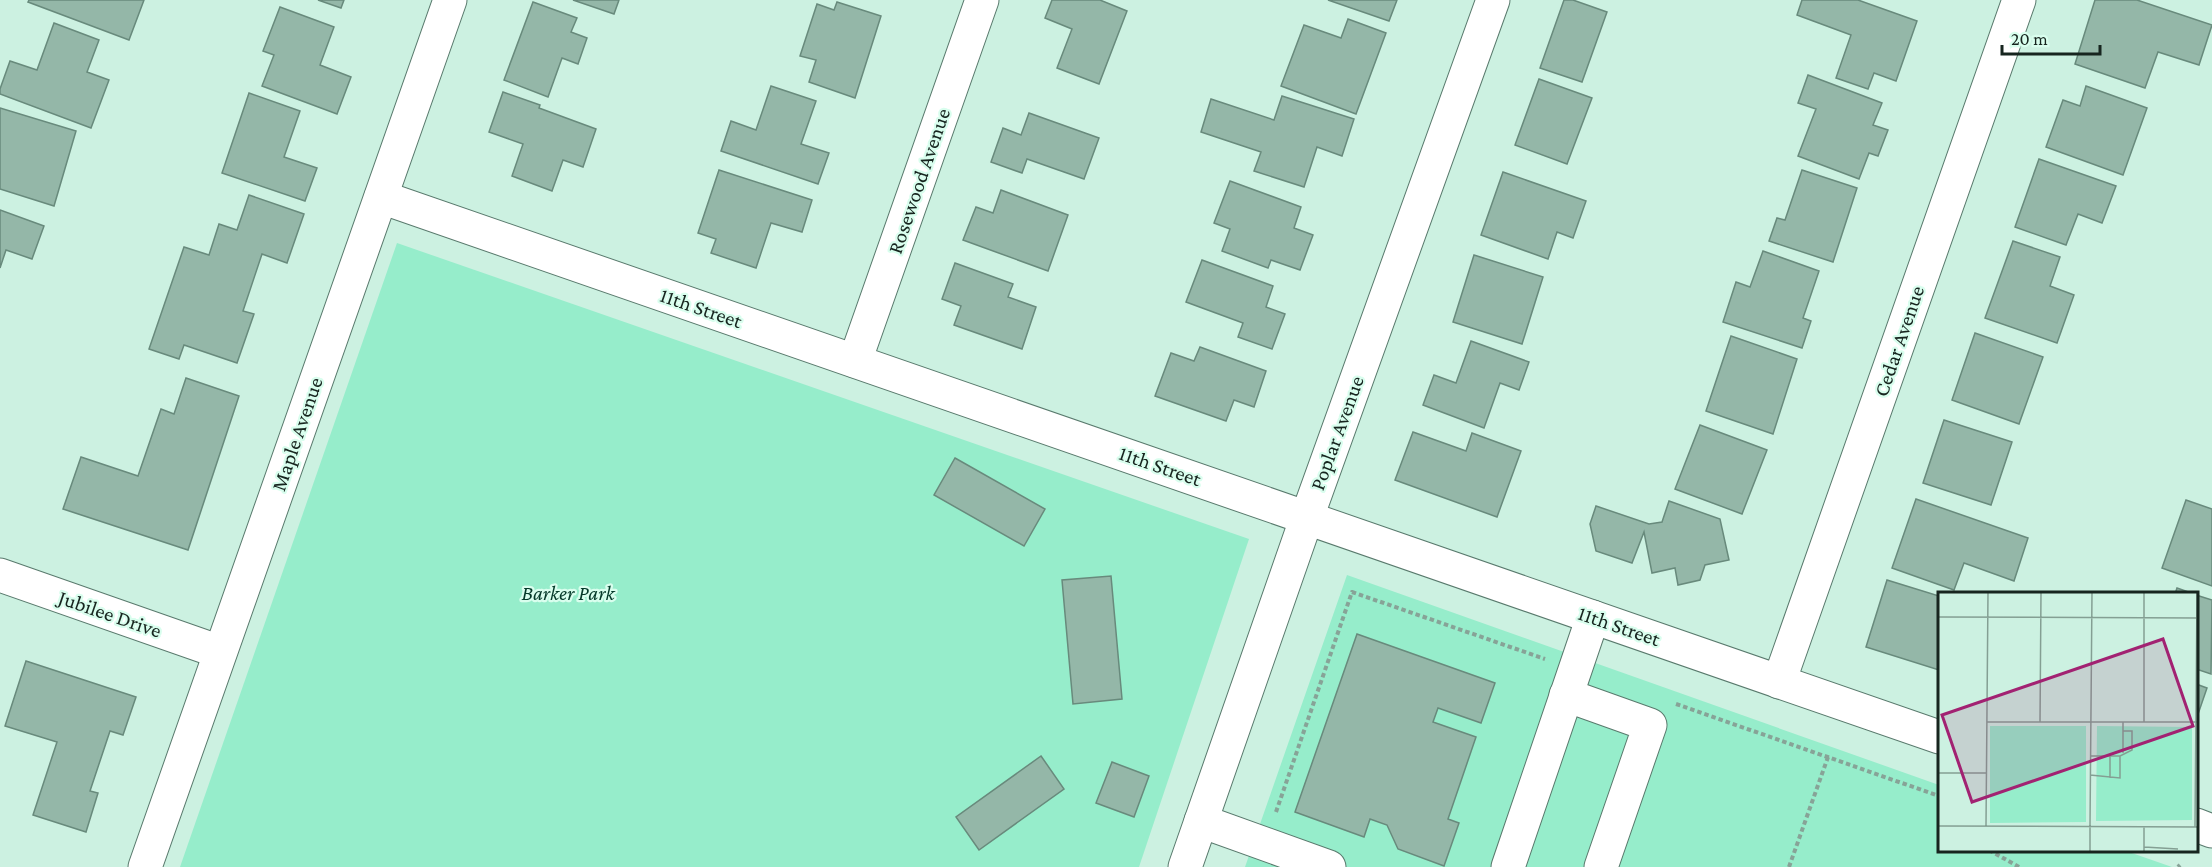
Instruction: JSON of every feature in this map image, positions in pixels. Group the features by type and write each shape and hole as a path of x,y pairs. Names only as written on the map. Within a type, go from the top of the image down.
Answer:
{"street":[{"name":"Maple Avenue","path":"144,867 450,0"},
{"name":"Rosewood Avenue","path":"855,362 982,0"},
{"name":"Poplar Avenue","path":"1185,867 1307,517 1493,0"},
{"name":"Cedar Avenue","path":"1779,682 2019,0"},
{"name":"11th Street","path":"381,197 1938,737"},
{"name":"Jubilee Drive","path":"0,575 220,652"},
{"path":"1508,867 1593,617"},
{"path":"1566,696 1650,725 1601,867"},
{"path":"1201,821 1329,867"},
{"path":"2197,825 2212,831"}],"path":[{"path":"1264,844 1352,592"},
{"path":"1789,867 1828,757"},
{"path":"1993,852 2019,867"}],"green space":[{"name":"Barker Park","path":"397,243 1249,539 1139,867 180,867"},
{"path":"1347,575 1938,785 1938,852 2129,852 2172,867 1245,867"}],"building":[{"path":"29,0 144,0 129,40 28,2"},
{"path":"318,0 344,0 341,8"},
{"path":"573,0 619,0 614,14"},
{"path":"1052,0 1100,0 1127,11 1099,84 1057,68 1072,29 1045,18"},
{"path":"1328,0 1397,0 1389,21"},
{"path":"1564,0 1573,0 1607,12 1582,82 1540,68"},
{"path":"1802,0 1858,0 1917,21 1896,81 1874,73 1868,89 1836,78 1851,35 1797,15"},
{"path":"2095,0 2137,0 2212,25 2199,65 2158,52 2145,88 2075,64"},
{"path":"533,2 577,18 571,32 587,38 578,64 562,58 548,97 504,80"},
{"path":"837,2 881,16 855,98 809,82 816,60 800,56 817,4 834,10"},
{"path":"280,7 334,27 320,65 351,77 337,114 262,86 274,55 263,51"},
{"path":"1348,19 1386,33 1356,114 1281,86 1304,25 1341,38"},
{"path":"54,23 99,40 87,72 109,80 91,128 0,94 10,61 37,70"},
{"path":"1808,75 1882,103 1873,125 1888,130 1878,156 1869,153 1859,179 1798,156 1816,109 1798,103"},
{"path":"1539,79 1592,98 1567,164 1515,145"},
{"path":"771,86 816,101 801,144 829,153 818,184 721,151 731,121 756,130"},
{"path":"2086,86 2147,108 2123,175 2046,147 2063,100 2080,106"},
{"path":"503,92 596,129 583,167 563,160 552,191 512,176 523,144 489,132"},
{"path":"249,93 300,111 284,157 317,168 305,201 222,173"},
{"path":"1282,96 1354,119 1342,156 1317,147 1304,187 1254,171 1261,152 1201,132 1211,99 1274,120"},
{"path":"0,108 76,131 54,206 0,189"},
{"path":"1029,113 1099,138 1084,179 1027,159 1022,173 991,162 1003,128 1021,135"},
{"path":"2039,159 2116,186 2102,223 2078,214 2066,245 2015,227"},
{"path":"719,170 812,200 802,232 771,223 756,268 711,253 716,239 698,233"},
{"path":"1802,170 1857,188 1833,262 1769,241 1777,218 1785,220"},
{"path":"1503,172 1586,201 1573,238 1557,232 1548,259 1481,235"},
{"path":"1230,181 1301,207 1294,228 1313,235 1300,270 1271,260 1268,268 1222,251 1230,229 1214,223"},
{"path":"1001,190 1068,215 1048,271 963,240 976,207 993,213"},
{"path":"249,195 304,214 287,263 262,254 243,311 254,314 237,363 184,345 179,359 149,349 184,247 209,255 219,224 237,230"},
{"path":"0,210 44,226 32,259 6,250 0,268"},
{"path":"2013,241 2060,257 2050,286 2074,295 2057,343 1985,318"},
{"path":"1763,251 1819,271 1803,318 1811,321 1802,348 1723,322 1736,282 1750,287"},
{"path":"1474,255 1543,277 1522,344 1453,322"},
{"path":"1202,260 1273,286 1266,307 1285,314 1272,349 1238,337 1243,323 1186,302"},
{"path":"955,263 1013,284 1008,297 1036,307 1022,349 954,325 961,306 942,299"},
{"path":"1975,333 2043,357 2019,424 1952,400"},
{"path":"1731,336 1797,359 1773,434 1706,411"},
{"path":"1471,341 1529,362 1519,390 1500,383 1484,428 1423,405 1434,375 1456,383"},
{"path":"1200,347 1266,371 1254,407 1234,400 1226,421 1155,396 1171,353 1194,361"},
{"path":"186,378 239,396 188,550 63,509 81,457 138,476 161,409 174,414"},
{"path":"1944,420 2012,442 1991,505 1923,483"},
{"path":"1700,425 1767,450 1742,514 1675,489"},
{"path":"1413,432 1466,451 1472,433 1521,451 1497,517 1395,480"},
{"path":"955,458 1045,509 1024,546 934,495"},
{"path":"1916,499 2028,538 2014,581 1964,563 1954,590 1892,568"},
{"path":"2186,500 2212,509 2212,586 2162,568"},
{"path":"1669,501 1720,519 1729,560 1705,565 1700,580 1678,585 1675,568 1652,573 1644,532 1632,563 1596,551 1590,524 1596,506 1649,524 1662,522"},
{"path":"1111,576 1122,699 1073,704 1062,580"},
{"path":"1887,580 1938,596 1938,670 1866,647"},
{"path":"2177,588 2188,592 2176,592"},
{"path":"2197,595 2212,600 2211,674 2197,669"},
{"path":"1357,634 1495,683 1481,723 1438,708 1433,722 1476,737 1448,819 1459,823 1444,866 1398,849 1387,825 1370,819 1364,837 1295,812"},
{"path":"26,661 136,697 123,735 110,731 90,791 98,793 86,832 33,815 57,742 5,726"},
{"path":"2197,684 2207,688 2197,717"},
{"path":"1041,756 1064,789 979,850 956,817"},
{"path":"1112,762 1149,776 1134,817 1096,803"}]}
